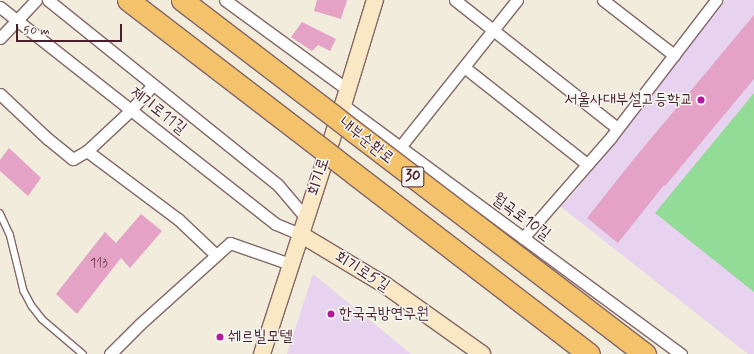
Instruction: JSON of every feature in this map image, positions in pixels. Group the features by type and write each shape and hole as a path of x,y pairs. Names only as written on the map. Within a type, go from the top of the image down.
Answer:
{"highway":[{"name":"내부순환로","path":"128,0 589,354"},
{"name":"내부순환로","path":"182,0 645,354"}],"main road":[{"name":"회기로","path":"262,354 290,264 348,90 375,0"},
{"name":"회기로5길","path":"300,234 385,285 482,354"}],"street":[{"path":"0,38 18,21 36,0"},
{"path":"48,0 278,185 306,218"},
{"path":"225,0 348,90"},
{"path":"455,0 617,128"},
{"path":"400,147 517,0"},
{"path":"603,0 674,55"},
{"path":"523,238 617,128 716,0"},
{"name":"제기로11길","path":"0,7 276,224 300,234"},
{"path":"464,66 587,164"},
{"path":"0,94 48,139 73,159 87,150 131,110 153,85"},
{"name":"월곡로10길","path":"343,105 681,354"},
{"path":"87,150 178,219 216,255"},
{"path":"110,354 140,324 230,243 290,264"}],"lane":[{"path":"0,213 10,234 24,291 32,306 42,319 83,354"}],"shaded area":[{"name":"서울사대부설고등학교","path":"726,0 754,0 754,354 748,354 560,206 563,199 569,199"},
{"name":"한국국방연구원","path":"313,274 411,354 287,354"}],"green space":[{"path":"754,93 754,292 655,213"}],"pier":[{"path":"104,0 197,0 323,97 313,120 623,354 593,354 307,137 300,152"}],"building":[{"path":"317,0 347,0 341,19 314,11"},
{"path":"754,15 754,79 665,186 664,185 618,243 587,218 633,160"},
{"path":"302,22 336,39 330,51 318,45 312,51 291,37"},
{"path":"9,148 41,178 28,196 0,171 0,160"},
{"path":"141,214 162,231 130,268 121,258 77,314 56,294 105,232 116,243"}],"place":[{"name":"서울사대부설고등학교","path":"701,100"},
{"name":"한국국방연구원","path":"331,314"},
{"name":"쉐르빌모텔","path":"220,337"}]}
